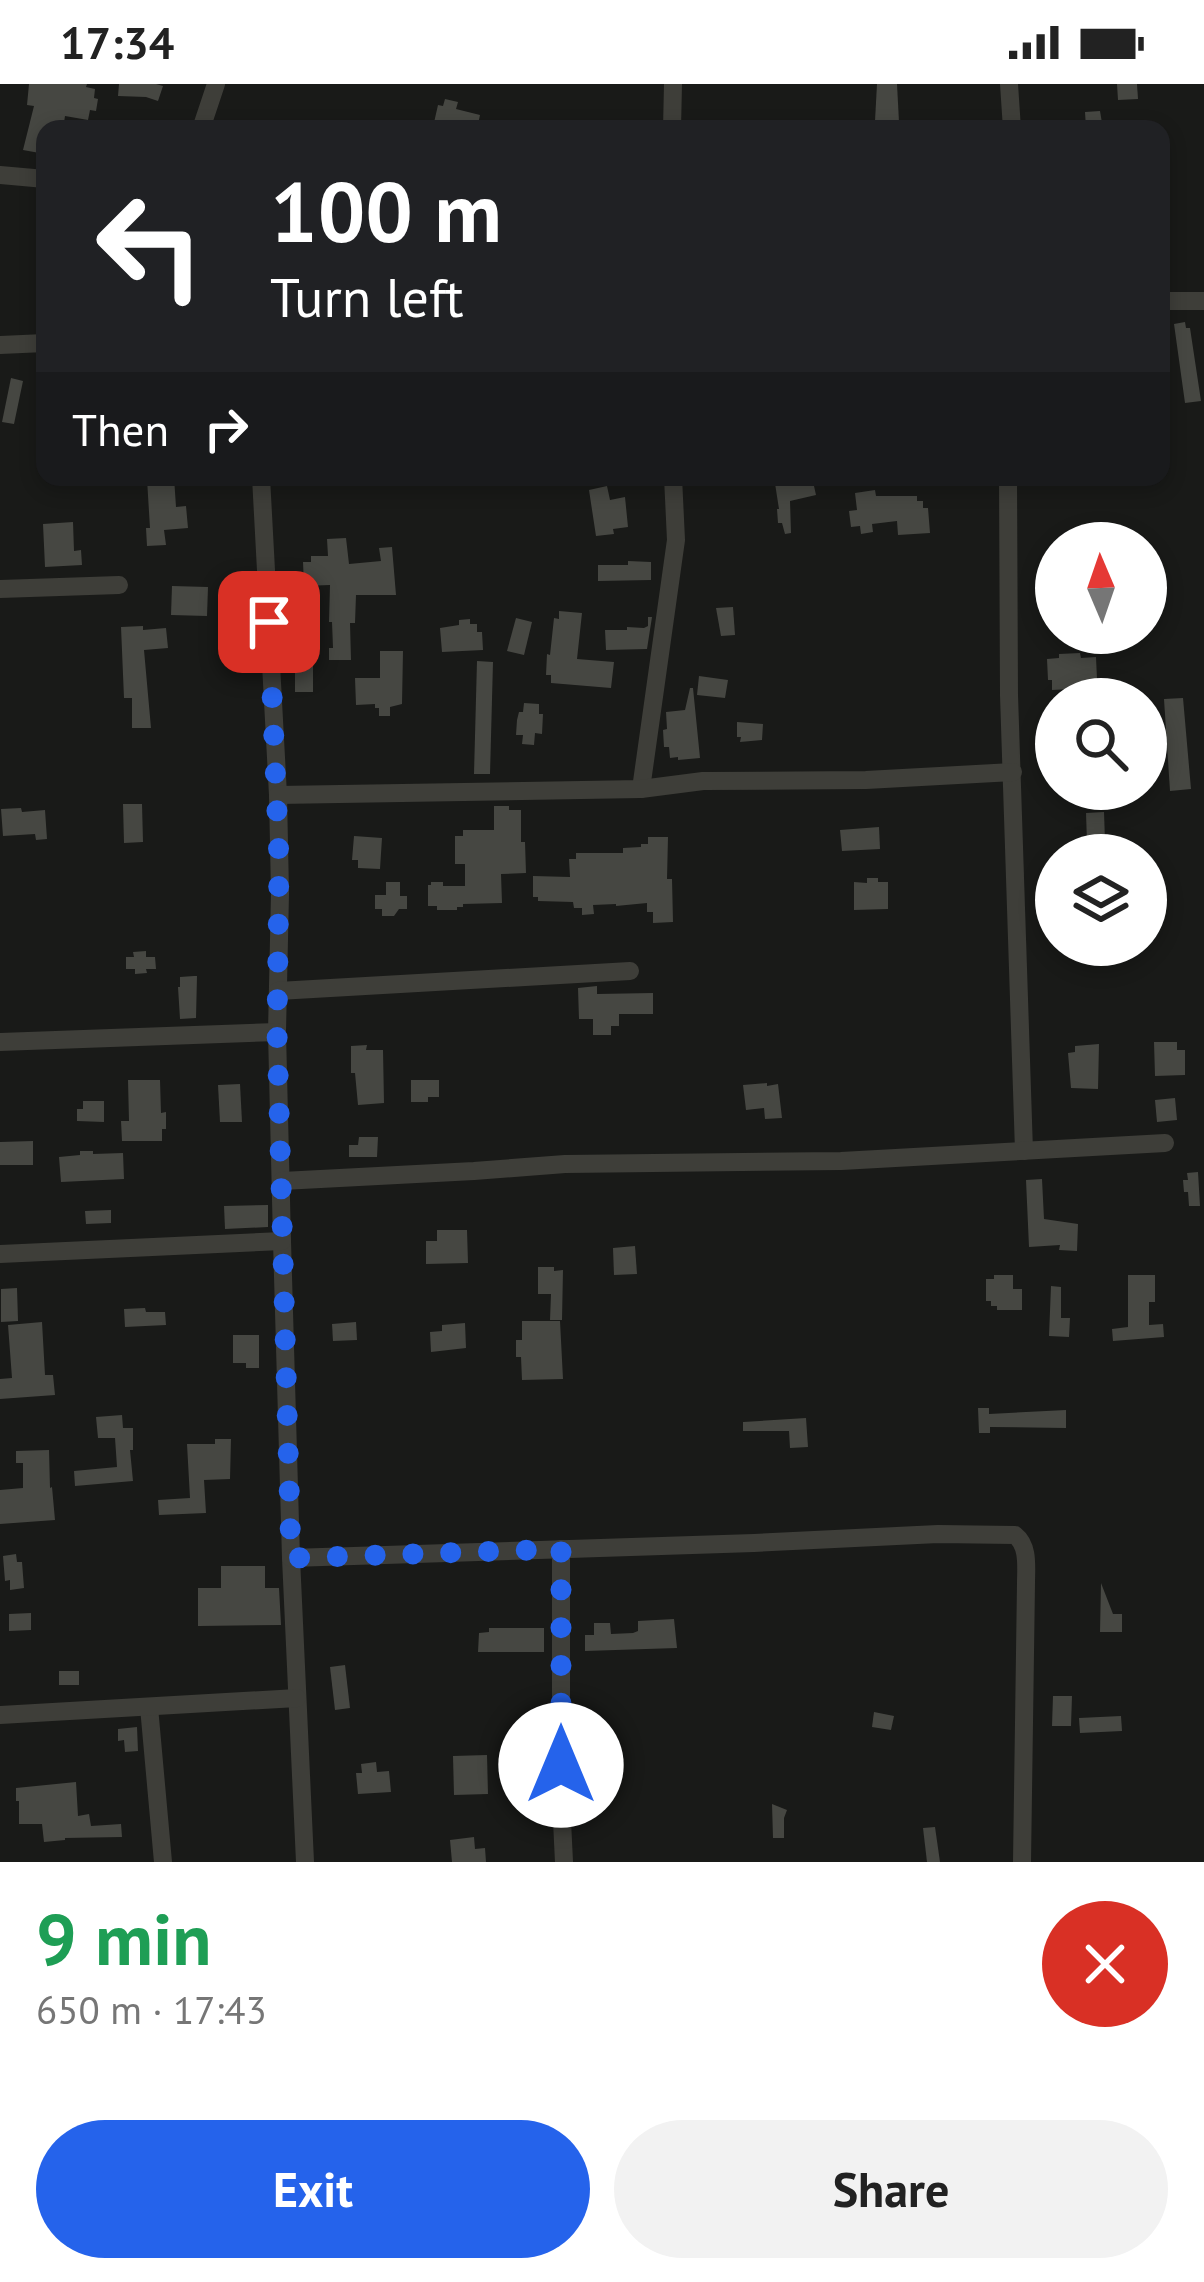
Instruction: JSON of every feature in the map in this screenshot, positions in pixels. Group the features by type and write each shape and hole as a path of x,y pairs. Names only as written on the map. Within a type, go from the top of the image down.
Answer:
{"street":[{"path":"204,120 216,84"},
{"path":"672,120 673,84"},
{"path":"1009,84 1011,120"},
{"path":"0,176 36,178"},
{"path":"1170,301 1204,301"},
{"path":"0,345 36,343"},
{"path":"261,486 278,795 282,1241 305,1862"},
{"path":"641,789 676,540 673,486"},
{"path":"1007,486 1024,1151"},
{"path":"0,589 119,584"},
{"path":"278,795 641,789 703,781 1013,772"},
{"path":"278,991 630,971"},
{"path":"0,1042 277,1032"},
{"path":"282,1181 566,1164 841,1160 1165,1143"},
{"path":"0,1254 282,1241"},
{"path":"291,1558 938,1534 991,1533 1019,1538 1027,1583 1022,1862"},
{"path":"561,1549 564,1862"},
{"path":"0,1715 297,1698"},
{"path":"149,1707 164,1862"}],"building":[{"path":"29,84 87,84 98,99 88,120 65,116 64,120 36,120 36,152 23,150 34,106 27,105"},
{"path":"119,84 163,86 158,101 118,96"},
{"path":"877,84 897,84 899,120 875,120"},
{"path":"1117,84 1137,84 1138,99 1118,100"},
{"path":"445,99 458,102 456,109 480,115 479,120 435,120 438,105 443,106"},
{"path":"1100,111 1102,120 1085,120 1085,112"},
{"path":"1185,322 1190,328 1201,401 1185,403 1174,324"},
{"path":"11,378 23,381 14,424 2,422"},
{"path":"147,486 175,486 176,507 186,506 188,528 164,530 166,545 147,546 146,528 150,528"},
{"path":"607,486 610,500 625,497 628,527 596,536 589,490"},
{"path":"775,486 814,486 816,495 790,501 791,533 785,534 778,523"},
{"path":"875,490 876,496 917,496 923,508 928,508 930,533 898,535 897,521 872,524 873,532 861,534 860,526 851,527 849,511 857,510 855,493"},
{"path":"73,522 74,551 81,550 82,565 45,567 43,524"},
{"path":"346,538 349,564 381,561 379,548 392,547 396,595 356,595 355,623 350,623 351,660 329,660 329,648 333,648 330,585 304,586 303,562 311,562 311,556 328,556 327,539"},
{"path":"628,561 651,562 651,580 598,581 598,565 628,565"},
{"path":"172,586 208,587 207,616 171,615"},
{"path":"733,607 735,635 721,636 716,608"},
{"path":"559,611 582,613 577,659 614,662 611,688 551,683 551,675 546,675 547,654"},
{"path":"652,617 647,649 606,650 605,630 644,628"},
{"path":"516,618 532,622 524,655 507,651"},
{"path":"470,619 470,624 477,624 477,632 482,632 483,650 442,652 440,628"},
{"path":"143,626 143,630 166,628 168,648 144,650 151,728 132,728 132,698 124,698 121,627"},
{"path":"380,651 403,651 402,704 390,707 390,716 379,716 375,704 356,705 355,678 380,678"},
{"path":"1059,654 1096,657 1097,678 1048,678 1047,659 1059,658"},
{"path":"477,661 493,662 490,774 474,774"},
{"path":"295,662 313,662 313,692 295,692"},
{"path":"699,676 728,680 725,698 697,695"},
{"path":"690,688 700,758 678,760 670,758 669,747 664,747 666,712 685,710"},
{"path":"1183,698 1191,789 1170,791 1167,699"},
{"path":"524,703 539,704 539,714 543,714 542,734 535,733 534,745 522,744 523,735 516,735"},
{"path":"737,722 763,724 762,740 740,742"},
{"path":"123,804 142,804 143,842 124,843"},
{"path":"494,806 521,810 526,873 501,874 502,903 463,904 457,910 428,906 431,882 465,886 465,864 455,864 455,836 463,836 463,830 494,830"},
{"path":"21,808 22,812 45,810 47,839 36,840 35,834 3,836 1,809"},
{"path":"1104,812 1105,834 1087,834 1086,813"},
{"path":"879,827 880,849 842,851 840,830"},
{"path":"354,836 382,838 380,869 358,868 358,860 352,860"},
{"path":"648,837 668,837 673,922 653,923 647,903 593,905 594,914 582,915 582,908 574,908 573,902 533,897 533,876 570,877 569,859 576,859 576,853 623,853 623,848 648,844"},
{"path":"867,878 888,882 888,909 854,910 854,882 867,883"},
{"path":"386,882 400,882 400,896 407,896 407,909 399,909 394,916 382,916 382,909 375,909 375,895 386,895"},
{"path":"146,951 146,957 155,957 156,969 135,974 135,969 126,969 126,957"},
{"path":"197,976 196,1018 180,1019 180,977"},
{"path":"597,986 597,994 653,993 653,1014 619,1014 619,1026 611,1026 611,1035 593,1035 593,1019 579,1019 578,988"},
{"path":"1154,1042 1177,1042 1177,1050 1185,1050 1185,1075 1155,1076"},
{"path":"1099,1044 1098,1089 1071,1088 1068,1053 1075,1052 1075,1046"},
{"path":"367,1045 366,1050 383,1050 384,1103 358,1105 351,1046"},
{"path":"128,1080 160,1080 161,1113 166,1112 162,1141 122,1141 121,1121 129,1121"},
{"path":"411,1080 439,1080 439,1097 411,1102"},
{"path":"240,1084 242,1122 220,1122 218,1085"},
{"path":"778,1084 782,1118 765,1119 764,1108 746,1110 743,1085"},
{"path":"1175,1098 1177,1120 1157,1122 1155,1100"},
{"path":"83,1101 104,1101 104,1122 77,1121"},
{"path":"359,1137 378,1137 377,1157 349,1157 349,1145 358,1145"},
{"path":"33,1141 33,1165 0,1165 0,1142"},
{"path":"80,1151 123,1153 124,1179 61,1182 59,1157 80,1155"},
{"path":"1198,1172 1200,1206 1189,1206 1183,1180 1188,1180 1187,1173"},
{"path":"1042,1179 1044,1219 1078,1224 1077,1251 1059,1250 1060,1245 1029,1247 1026,1180"},
{"path":"268,1205 268,1227 225,1229 224,1206"},
{"path":"111,1210 111,1223 86,1224 85,1211"},
{"path":"437,1230 467,1230 468,1263 426,1264 426,1241 437,1241"},
{"path":"635,1246 637,1274 614,1275 613,1248"},
{"path":"538,1267 563,1270 562,1320 550,1320 551,1294 538,1294"},
{"path":"1013,1275 1013,1289 1022,1289 1022,1310 997,1310 986,1301 986,1279"},
{"path":"1128,1275 1155,1275 1149,1325 1163,1324 1164,1337 1113,1341 1112,1329 1128,1327"},
{"path":"1051,1286 1061,1287 1061,1318 1070,1318 1069,1337 1049,1336"},
{"path":"17,1288 18,1321 1,1322 1,1289"},
{"path":"145,1308 146,1312 165,1312 166,1325 125,1327 124,1309"},
{"path":"522,1321 560,1321 563,1379 522,1380 516,1340 522,1340"},
{"path":"42,1322 45,1375 53,1375 55,1395 0,1399 0,1379 12,1378 8,1325"},
{"path":"356,1322 357,1340 333,1341 332,1324"},
{"path":"465,1323 466,1348 431,1352 430,1332 442,1331 442,1325"},
{"path":"233,1335 259,1335 259,1368 233,1363"},
{"path":"978,1408 989,1408 989,1414 1066,1410 1066,1428 990,1427 990,1433 979,1433"},
{"path":"122,1415 123,1428 133,1428 133,1481 75,1486 74,1471 117,1467 115,1438 98,1438 96,1417"},
{"path":"806,1418 808,1447 790,1448 789,1431 743,1431 743,1422"},
{"path":"215,1439 231,1439 230,1479 204,1480 206,1513 159,1515 158,1500 190,1498 187,1444 215,1444"},
{"path":"49,1450 55,1520 0,1524 0,1490 23,1488 23,1463 16,1463 16,1451"},
{"path":"16,1554 17,1562 22,1562 24,1588 10,1590 3,1556"},
{"path":"221,1566 265,1566 265,1588 279,1588 281,1625 198,1626 198,1588 221,1588"},
{"path":"1101,1583 1113,1614 1122,1614 1122,1632 1100,1632"},
{"path":"31,1613 31,1630 9,1631 9,1614"},
{"path":"674,1619 677,1648 585,1651 585,1635 594,1635 594,1623 610,1623 611,1634 633,1633 638,1631 638,1621"},
{"path":"489,1628 544,1628 544,1652 478,1652 479,1633"},
{"path":"345,1665 350,1708 335,1710 330,1667"},
{"path":"59,1671 79,1671 79,1685 59,1685"},
{"path":"1053,1696 1072,1696 1071,1726 1052,1726"},
{"path":"874,1712 894,1716 891,1730 872,1727"},
{"path":"1121,1716 1122,1731 1080,1733 1079,1718"},
{"path":"137,1727 138,1751 125,1752 118,1729"},
{"path":"487,1755 488,1794 454,1795 453,1756"},
{"path":"376,1762 377,1772 389,1771 391,1792 358,1794 356,1773 362,1773 361,1764"},
{"path":"76,1782 78,1816 89,1814 91,1826 121,1824 122,1837 44,1842 42,1824 19,1824 16,1788"},
{"path":"772,1804 787,1810 784,1838 773,1838"},
{"path":"935,1827 940,1862 927,1862 923,1828"},
{"path":"474,1837 475,1849 485,1848 486,1862 452,1862 450,1840"}],"route":[{"path":"269,622 278,795 277,1032 291,1558 561,1549 561,1765"}]}
